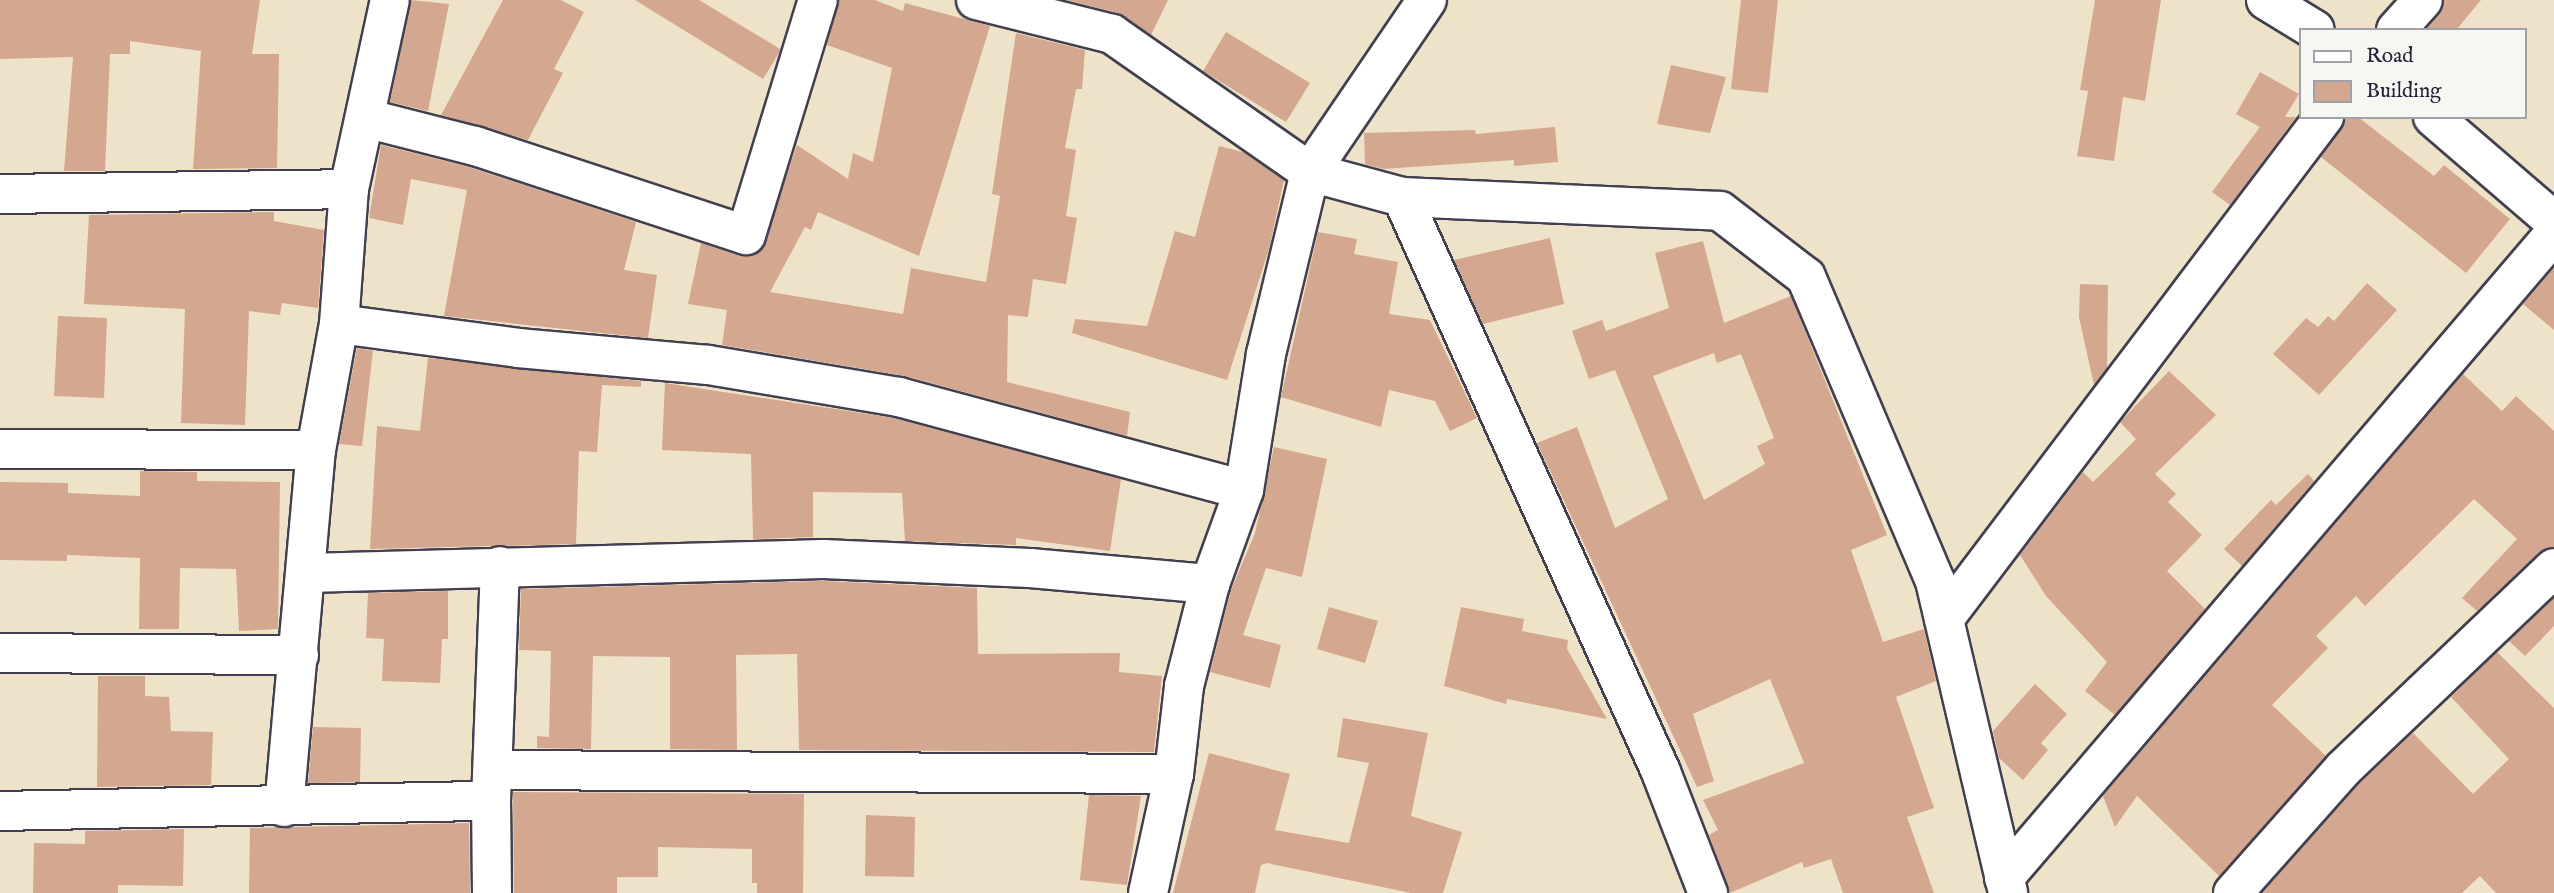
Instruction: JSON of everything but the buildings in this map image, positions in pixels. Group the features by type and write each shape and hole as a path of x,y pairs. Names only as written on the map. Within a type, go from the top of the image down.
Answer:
{"street":[{"path":"284,807 316,450 339,324 349,189 390,0"},
{"path":"365,118 475,146 746,235 818,0"},
{"path":"976,0 1112,34 1310,172 1402,197 1720,211 1806,277 1935,581 2006,886"},
{"path":"1148,893 1174,774 1184,686 1210,584 1244,490 1266,354 1310,172 1427,0"},
{"path":"2266,0 2312,28"},
{"path":"2398,28 2423,0"},
{"path":"1944,620 2322,119"},
{"path":"2435,119 2554,221"},
{"path":"0,194 349,189"},
{"path":"1402,197 1661,772 1708,893"},
{"path":"2006,886 2554,234"},
{"path":"339,324 518,348 708,365 899,397 1244,490"},
{"path":"0,449 316,450"},
{"path":"307,573 822,559 1030,568 1210,584"},
{"path":"492,893 500,566"},
{"path":"2233,893 2343,769 2554,568"},
{"path":"0,653 299,655"},
{"path":"0,811 284,807 493,785 1174,774"}]}
